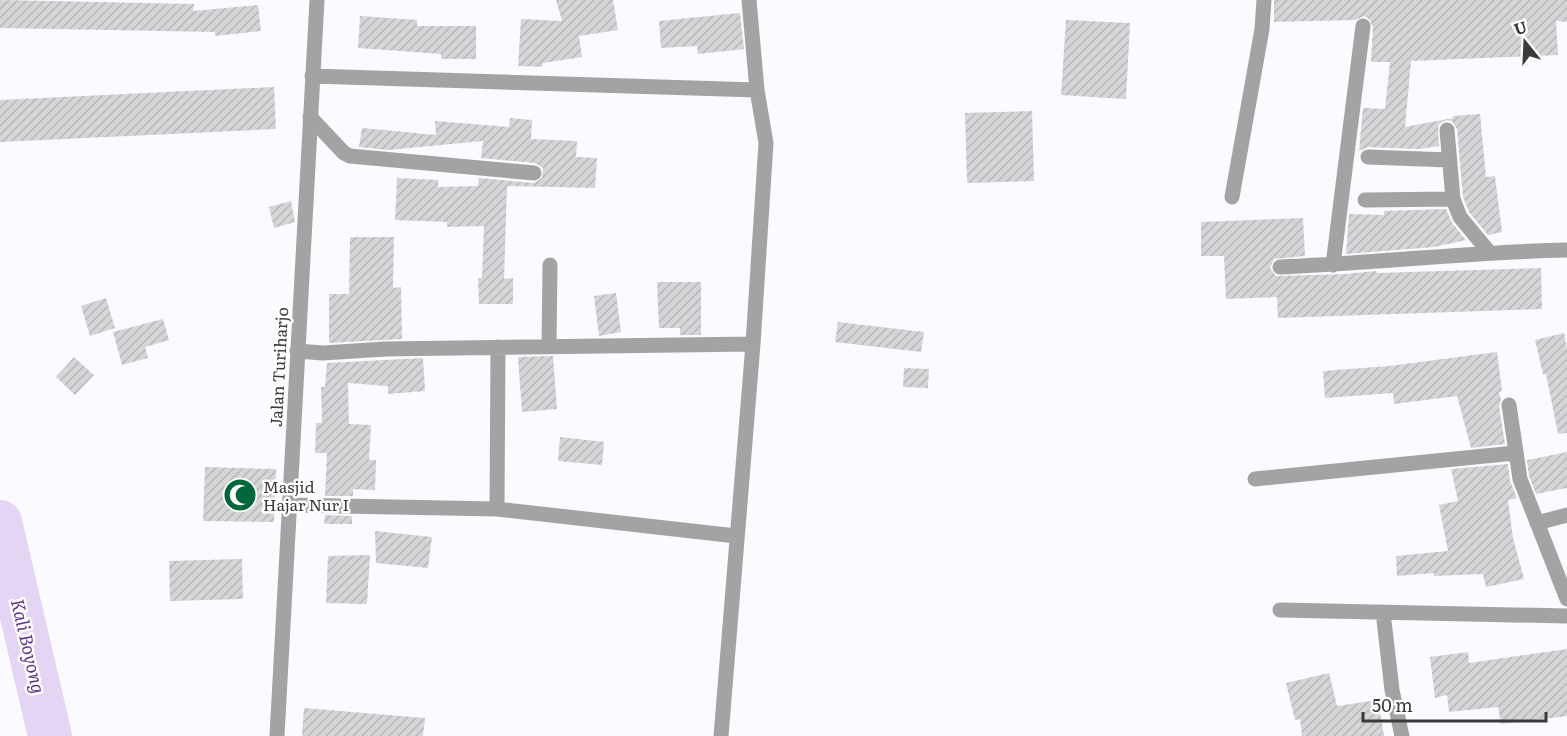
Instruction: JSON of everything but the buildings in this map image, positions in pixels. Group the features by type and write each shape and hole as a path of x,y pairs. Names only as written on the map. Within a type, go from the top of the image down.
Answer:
{"street":[{"name":"Jalan Turiharjo","path":"277,736 317,0"},
{"path":"721,736 753,344 766,143 757,90 748,0"},
{"path":"1232,197 1262,28 1264,0"},
{"path":"1332,265 1363,26"},
{"path":"312,76 757,90"},
{"path":"310,117 344,153 350,156 534,173"},
{"path":"1447,130 1454,199 1460,217 1488,252"},
{"path":"1368,157 1449,160"},
{"path":"1365,200 1454,199"},
{"path":"1280,267 1488,252 1567,250"},
{"path":"549,346 550,265"},
{"path":"297,351 323,353 385,349 753,344"},
{"path":"497,509 498,347"},
{"path":"1509,405 1520,479 1567,599"},
{"path":"1255,479 1515,453"},
{"path":"289,504 497,509 736,536"},
{"path":"1537,523 1567,514"},
{"path":"1280,610 1567,616"},
{"path":"1383,612 1392,690 1402,736"}],"waterway":[{"name":"Kali Boyong","path":"0,522 50,736"}],"place":[{"name":"Masjid Hajar Nur I","path":"240,495"}]}
